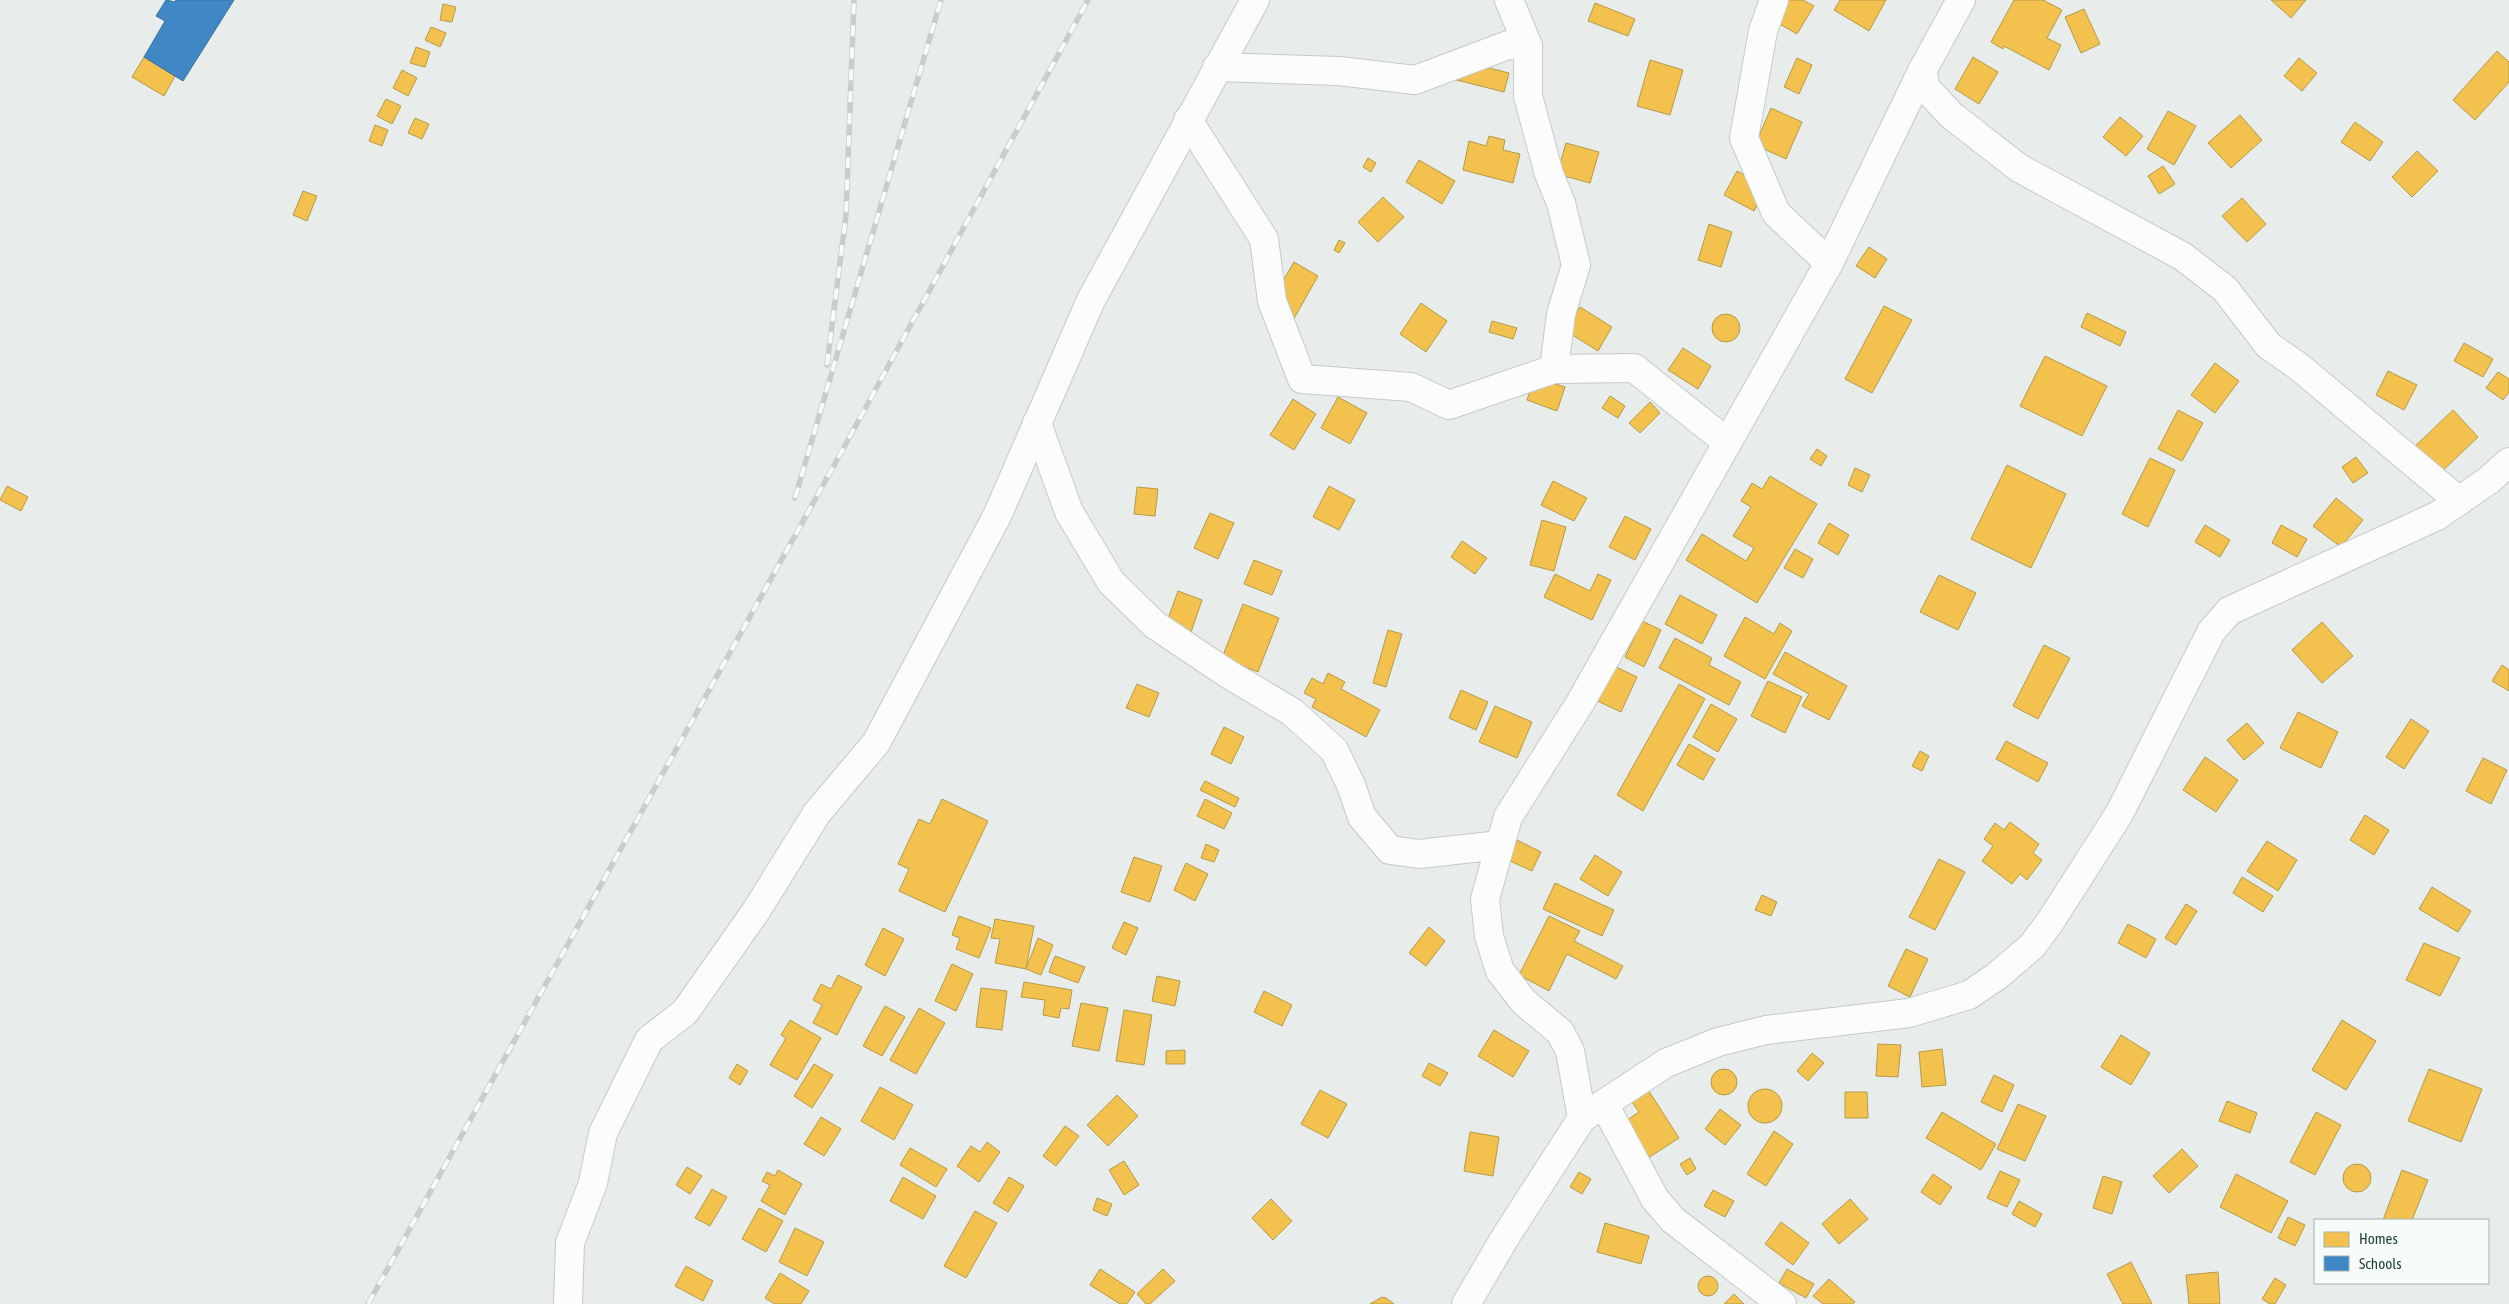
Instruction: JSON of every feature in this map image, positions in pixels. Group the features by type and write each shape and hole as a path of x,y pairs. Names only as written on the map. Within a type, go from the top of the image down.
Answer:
{"street":[{"path":"568,1304 570,1243 593,1184 603,1133 649,1040 685,1012 756,911 817,813 876,743 997,516 1091,300 1255,0"},
{"path":"1509,0 1528,46 1528,96 1549,174 1561,203 1576,265 1561,314 1554,369"},
{"path":"1774,0 1763,31 1744,138 1776,213 1829,263"},
{"path":"1782,1304 1673,1220 1655,1199 1593,1111 1570,1051 1560,1032 1524,1002 1500,971 1489,936 1485,899 1508,817 1580,703 1829,263 1922,71 1961,0"},
{"path":"1217,67 1338,71 1415,80 1508,45 1528,46"},
{"path":"1922,71 1926,88 1951,115 2019,168 2182,256 2225,289 2269,346 2298,366 2458,501"},
{"path":"1188,120 1264,239 1272,302 1302,379 1411,387 1450,405 1554,369 1634,368 1728,442"},
{"path":"1037,423 1069,512 1110,582 1155,625 1228,674 1292,712 1334,750 1352,784 1362,817 1390,850 1419,854 1500,845"},
{"path":"1466,1304 1506,1236 1593,1111 1666,1063 1718,1042 1766,1030 1908,1013 1969,995 1997,976 2032,946 2050,922 2119,814 2210,632 2229,611 2421,524 2489,480 2509,462"}],"building: Homes":[{"path":"1782,0 1803,0 1814,6 1797,34 1771,19"},
{"path":"1840,0 1886,0 1869,31 1834,10"},
{"path":"2014,0 2043,0 2062,10 2047,38 2061,45 2049,70 2004,46 2003,49 1991,42"},
{"path":"2271,0 2306,0 2291,18"},
{"path":"1595,3 1635,19 1628,36 1588,21"},
{"path":"443,4 456,7 452,22 440,20"},
{"path":"2084,9 2100,44 2081,53 2065,17"},
{"path":"431,27 446,33 440,47 425,40"},
{"path":"416,47 430,52 425,67 410,63"},
{"path":"2497,51 2509,62 2509,82 2475,120 2453,100"},
{"path":"144,57 175,76 164,96 132,77"},
{"path":"1446,57 1509,73 1504,92 1441,76"},
{"path":"1973,57 1998,72 1979,104 1955,89"},
{"path":"1797,58 1812,65 1799,94 1784,87"},
{"path":"2299,58 2317,73 2302,91 2284,76"},
{"path":"1650,60 1683,70 1670,115 1637,106"},
{"path":"402,70 417,78 408,96 393,88"},
{"path":"386,99 401,106 392,124 377,116"},
{"path":"1771,108 1802,122 1786,159 1755,145"},
{"path":"2168,111 2196,126 2174,165 2147,149"},
{"path":"2240,115 2262,140 2231,168 2208,143"},
{"path":"2120,117 2143,136 2126,156 2103,137"},
{"path":"415,118 429,124 422,139 408,133"},
{"path":"2355,122 2383,142 2370,161 2341,142"},
{"path":"375,125 388,130 382,146 369,141"},
{"path":"1489,136 1505,140 1503,150 1520,154 1513,183 1463,170 1469,141 1486,146"},
{"path":"1566,143 1599,152 1590,183 1557,174"},
{"path":"2417,151 2438,171 2412,197 2392,177"},
{"path":"1368,158 1376,163 1371,172 1363,167"},
{"path":"1419,160 1455,181 1442,204 1406,182"},
{"path":"2163,166 2175,184 2159,194 2148,176"},
{"path":"1737,171 1767,187 1754,211 1724,195"},
{"path":"303,191 317,196 307,221 293,215"},
{"path":"1383,197 1404,217 1378,242 1358,222"},
{"path":"2242,198 2266,224 2247,242 2222,216"},
{"path":"1709,224 1732,232 1721,267 1698,260"},
{"path":"1339,240 1345,243 1339,253 1334,250"},
{"path":"1869,247 1887,259 1875,278 1856,266"},
{"path":"1294,262 1318,276 1292,322 1267,308"},
{"path":"1421,303 1447,321 1426,352 1400,334"},
{"path":"1884,306 1912,320 1872,393 1845,379"},
{"path":"1580,307 1612,327 1598,351 1566,331"},
{"path":"2087,313 2126,332 2120,346 2081,327"},
{"path":"1726,314 1736,318 1740,328 1736,338 1726,342 1716,338 1712,328 1716,318"},
{"path":"1492,321 1517,328 1513,339 1489,332"},
{"path":"2464,343 2493,359 2483,377 2454,361"},
{"path":"1683,348 1711,366 1698,389 1668,370"},
{"path":"2045,356 2107,386 2082,436 2020,406"},
{"path":"2215,363 2239,381 2215,413 2191,395"},
{"path":"2388,371 2417,385 2404,410 2376,395"},
{"path":"2498,372 2509,379 2509,392 2503,400 2486,388"},
{"path":"1535,377 1565,387 1557,411 1527,400"},
{"path":"1610,396 1625,406 1618,418 1602,408"},
{"path":"1338,397 1367,413 1350,444 1321,428"},
{"path":"1293,399 1316,414 1294,450 1270,435"},
{"path":"1650,402 1660,413 1640,433 1629,423"},
{"path":"2178,410 2203,423 2182,461 2158,449"},
{"path":"2453,410 2478,437 2435,478 2410,451"},
{"path":"1817,449 1827,456 1821,466 1810,459"},
{"path":"2356,457 2368,473 2353,483 2342,467"},
{"path":"2150,458 2175,470 2148,527 2122,514"},
{"path":"2007,465 2066,494 2031,568 1971,539"},
{"path":"1855,468 1870,475 1862,492 1848,485"},
{"path":"1770,476 1817,504 1757,603 1686,560 1702,534 1746,561 1754,548 1733,536 1751,507 1741,501 1752,483 1762,489"},
{"path":"1553,481 1587,498 1574,521 1541,505"},
{"path":"7,486 28,497 21,511 0,500"},
{"path":"1329,486 1355,500 1339,530 1313,517"},
{"path":"1137,487 1158,489 1155,516 1134,514"},
{"path":"2336,498 2363,520 2341,547 2313,526"},
{"path":"1210,513 1234,523 1218,559 1194,548"},
{"path":"1625,516 1651,529 1635,560 1609,547"},
{"path":"1542,520 1566,527 1554,571 1530,565"},
{"path":"1829,523 1849,535 1838,555 1818,543"},
{"path":"2205,525 2230,540 2220,557 2195,542"},
{"path":"2281,525 2307,539 2297,557 2272,543"},
{"path":"1462,541 1487,558 1475,574 1451,557"},
{"path":"1795,549 1813,559 1803,578 1784,568"},
{"path":"1254,560 1282,571 1272,595 1244,584"},
{"path":"1555,574 1590,591 1598,574 1611,580 1592,620 1544,597"},
{"path":"1939,575 1976,593 1958,630 1920,612"},
{"path":"1178,591 1202,600 1190,635 1165,627"},
{"path":"1680,595 1717,615 1702,644 1665,624"},
{"path":"1243,604 1279,618 1258,672 1222,658"},
{"path":"1745,617 1774,634 1780,623 1792,631 1765,679 1724,656"},
{"path":"1642,621 1661,630 1644,667 1625,657"},
{"path":"2322,622 2353,656 2322,683 2292,650"},
{"path":"1388,630 1402,634 1386,687 1373,683"},
{"path":"1675,638 1712,658 1709,665 1741,682 1729,705 1659,668"},
{"path":"2044,645 2070,658 2038,719 2013,706"},
{"path":"1785,652 1847,686 1829,720 1802,706 1809,694 1773,674"},
{"path":"1610,664 1637,677 1621,712 1593,699"},
{"path":"2502,665 2509,670 2509,691 2492,681"},
{"path":"1328,673 1345,682 1341,689 1380,710 1366,737 1312,707 1316,699 1304,693 1312,678 1323,684"},
{"path":"1768,681 1802,697 1785,733 1751,716"},
{"path":"1137,684 1159,693 1149,717 1126,708"},
{"path":"1679,684 1705,699 1643,811 1617,795"},
{"path":"1461,690 1488,702 1476,730 1449,718"},
{"path":"1711,704 1737,719 1718,752 1693,737"},
{"path":"1495,706 1532,722 1517,758 1479,742"},
{"path":"2298,712 2338,732 2321,768 2280,748"},
{"path":"2411,719 2429,731 2404,769 2386,757"},
{"path":"2247,723 2264,743 2244,760 2227,740"},
{"path":"1224,727 1244,737 1231,764 1211,754"},
{"path":"2006,741 2048,763 2038,782 1996,759"},
{"path":"1689,744 1715,759 1703,780 1677,765"},
{"path":"1920,751 1929,756 1922,771 1912,766"},
{"path":"2205,757 2238,780 2216,812 2183,790"},
{"path":"2483,758 2507,770 2491,804 2466,791"},
{"path":"1205,781 1239,798 1235,807 1200,790"},
{"path":"942,799 988,821 945,912 899,891 909,869 898,864 919,819 930,824"},
{"path":"1205,799 1232,813 1224,829 1197,816"},
{"path":"2365,815 2389,830 2374,855 2350,840"},
{"path":"2010,822 2039,844 2033,853 2042,860 2027,880 2020,874 2012,884 1982,861 1993,846 1984,839 1995,823 2004,830"},
{"path":"1517,840 1541,852 1532,871 1508,860"},
{"path":"2267,841 2297,860 2278,891 2247,871"},
{"path":"1206,844 1219,850 1214,862 1201,858"},
{"path":"1595,855 1622,872 1608,896 1580,879"},
{"path":"1134,857 1162,866 1150,902 1121,892"},
{"path":"1939,859 1965,872 1935,930 1909,917"},
{"path":"1186,863 1208,874 1195,901 1174,890"},
{"path":"2242,877 2273,896 2263,912 2233,893"},
{"path":"1555,883 1614,910 1602,936 1543,909"},
{"path":"2432,887 2471,911 2458,932 2419,909"},
{"path":"1762,895 1777,902 1771,916 1755,910"},
{"path":"2186,904 2197,911 2176,945 2165,938"},
{"path":"959,916 991,928 979,958 956,949 960,938 952,935"},
{"path":"1549,916 1580,931 1574,941 1623,966 1616,979 1567,954 1549,991 1519,975"},
{"path":"995,919 1034,926 1026,969 995,963 1000,939 991,938"},
{"path":"1124,922 1138,928 1126,955 1112,948"},
{"path":"2128,924 2156,939 2146,958 2118,943"},
{"path":"1429,927 1445,941 1426,966 1409,953"},
{"path":"883,928 904,939 885,976 865,965"},
{"path":"1038,938 1053,945 1041,975 1026,969"},
{"path":"2424,943 2460,958 2440,996 2406,980"},
{"path":"1906,949 1928,959 1910,997 1888,986"},
{"path":"1055,956 1085,967 1078,983 1049,972"},
{"path":"952,964 973,974 956,1011 935,1001"},
{"path":"838,975 862,987 837,1035 813,1023 822,1005 813,1000 821,984 831,989"},
{"path":"1157,976 1180,981 1175,1006 1152,1001"},
{"path":"1024,982 1072,990 1069,1009 1061,1008 1059,1018 1043,1015 1045,1000 1021,997"},
{"path":"981,988 1007,991 1002,1030 976,1027"},
{"path":"1264,991 1292,1005 1282,1026 1254,1012"},
{"path":"1081,1003 1108,1008 1099,1051 1072,1046"},
{"path":"885,1006 905,1017 882,1056 863,1046"},
{"path":"919,1008 945,1023 916,1074 890,1060"},
{"path":"1124,1010 1152,1015 1144,1065 1116,1061"},
{"path":"790,1020 821,1038 797,1080 770,1065 786,1038 781,1035"},
{"path":"2342,1020 2376,1041 2346,1090 2312,1070"},
{"path":"1494,1030 1529,1051 1513,1077 1478,1056"},
{"path":"2121,1035 2150,1053 2131,1085 2101,1067"},
{"path":"1878,1044 1901,1045 1898,1077 1876,1076"},
{"path":"1942,1049 1946,1085 1922,1087 1919,1052"},
{"path":"1185,1050 1185,1064 1166,1064 1166,1051"},
{"path":"1812,1053 1824,1063 1808,1081 1797,1071"},
{"path":"1429,1063 1448,1073 1440,1086 1422,1076"},
{"path":"737,1064 748,1071 740,1085 729,1078"},
{"path":"814,1064 833,1075 812,1108 794,1096"},
{"path":"1724,1069 1733,1073 1737,1082 1733,1091 1724,1095 1715,1091 1711,1082 1715,1073"},
{"path":"2429,1069 2482,1089 2461,1142 2408,1121"},
{"path":"1994,1075 2014,1085 2002,1112 1981,1102"},
{"path":"1645,1085 1679,1138 1645,1160 1621,1124 1639,1112 1628,1096"},
{"path":"880,1087 913,1105 894,1140 861,1121"},
{"path":"1765,1089 1772,1090 1777,1094 1781,1099 1781,1113 1777,1118 1772,1122 1765,1123 1758,1122 1753,1118 1749,1113 1748,1106 1749,1099 1753,1094 1758,1090"},
{"path":"1320,1090 1347,1104 1328,1138 1301,1124"},
{"path":"1845,1092 1867,1092 1868,1118 1845,1118"},
{"path":"1117,1095 1138,1116 1108,1146 1087,1125"},
{"path":"2227,1101 2257,1113 2250,1133 2219,1121"},
{"path":"2018,1104 2046,1116 2025,1161 1997,1149"},
{"path":"1720,1109 1741,1125 1725,1145 1705,1129"},
{"path":"1942,1112 1996,1144 1981,1170 1926,1138"},
{"path":"2316,1112 2341,1125 2315,1175 2290,1162"},
{"path":"821,1117 841,1129 824,1156 804,1144"},
{"path":"1065,1126 1079,1136 1056,1166 1043,1156"},
{"path":"1774,1131 1793,1144 1766,1186 1747,1174"},
{"path":"1470,1132 1499,1137 1493,1176 1464,1171"},
{"path":"987,1142 1000,1152 979,1182 957,1166 971,1146 980,1152"},
{"path":"910,1148 947,1169 936,1187 900,1165"},
{"path":"2182,1149 2198,1166 2169,1193 2153,1176"},
{"path":"1690,1158 1696,1169 1687,1175 1680,1164"},
{"path":"1124,1161 1139,1185 1124,1195 1109,1170"},
{"path":"2357,1164 2367,1168 2371,1178 2367,1188 2357,1192 2347,1188 2343,1178 2347,1168"},
{"path":"687,1167 702,1176 690,1194 676,1185"},
{"path":"778,1170 802,1184 785,1215 761,1201 770,1185 762,1181 767,1172 775,1176"},
{"path":"2402,1170 2428,1180 2412,1219 2383,1219"},
{"path":"2000,1171 2020,1180 2007,1207 1987,1198"},
{"path":"1579,1172 1591,1179 1582,1194 1570,1187"},
{"path":"1933,1174 1952,1187 1940,1205 1921,1192"},
{"path":"2236,1174 2288,1201 2271,1233 2220,1207"},
{"path":"2103,1176 2122,1182 2112,1214 2093,1208"},
{"path":"903,1177 936,1196 923,1219 890,1201"},
{"path":"1009,1177 1024,1186 1008,1212 993,1203"},
{"path":"712,1189 727,1197 710,1226 695,1218"},
{"path":"1713,1190 1734,1201 1725,1217 1704,1206"},
{"path":"1097,1198 1112,1204 1107,1216 1093,1210"},
{"path":"1271,1199 1292,1221 1273,1240 1252,1218"},
{"path":"1850,1199 1868,1219 1839,1244 1822,1224"},
{"path":"2019,1201 2042,1214 2035,1227 2012,1214"},
{"path":"759,1208 783,1221 766,1252 742,1239"},
{"path":"975,1211 997,1223 966,1278 944,1266"},
{"path":"2288,1217 2305,1225 2295,1246 2278,1238"},
{"path":"1781,1222 1809,1243 1793,1265 1765,1244"},
{"path":"1605,1223 1649,1236 1641,1264 1597,1252"},
{"path":"795,1228 824,1242 807,1276 779,1262"},
{"path":"2131,1262 2152,1304 2123,1304 2107,1274"},
{"path":"686,1266 713,1281 703,1301 675,1286"},
{"path":"1100,1269 1135,1292 1127,1304 1120,1304 1090,1285"},
{"path":"1163,1269 1175,1281 1150,1304 1146,1304 1137,1294"},
{"path":"1787,1269 1814,1284 1806,1298 1779,1283"},
{"path":"2218,1272 2220,1304 2189,1304 2186,1275"},
{"path":"780,1273 809,1291 801,1304 775,1304 765,1298"},
{"path":"1704,1276 1712,1276 1718,1282 1718,1290 1712,1296 1704,1296 1698,1290 1698,1282"},
{"path":"2275,1278 2286,1285 2275,1304 2270,1304 2262,1299"},
{"path":"1829,1279 1855,1302 1853,1304 1823,1304 1813,1296"},
{"path":"1734,1294 1744,1304 1724,1304"},
{"path":"1382,1297 1394,1304 1370,1304"}],"building: Schools":[{"path":"166,0 175,2 176,0 234,0 183,81 144,57 165,21 156,16"}],"railway":[{"path":"827,365 846,215 854,0"},
{"path":"795,498 941,0"},
{"path":"368,1304 837,460 1088,0"}]}
